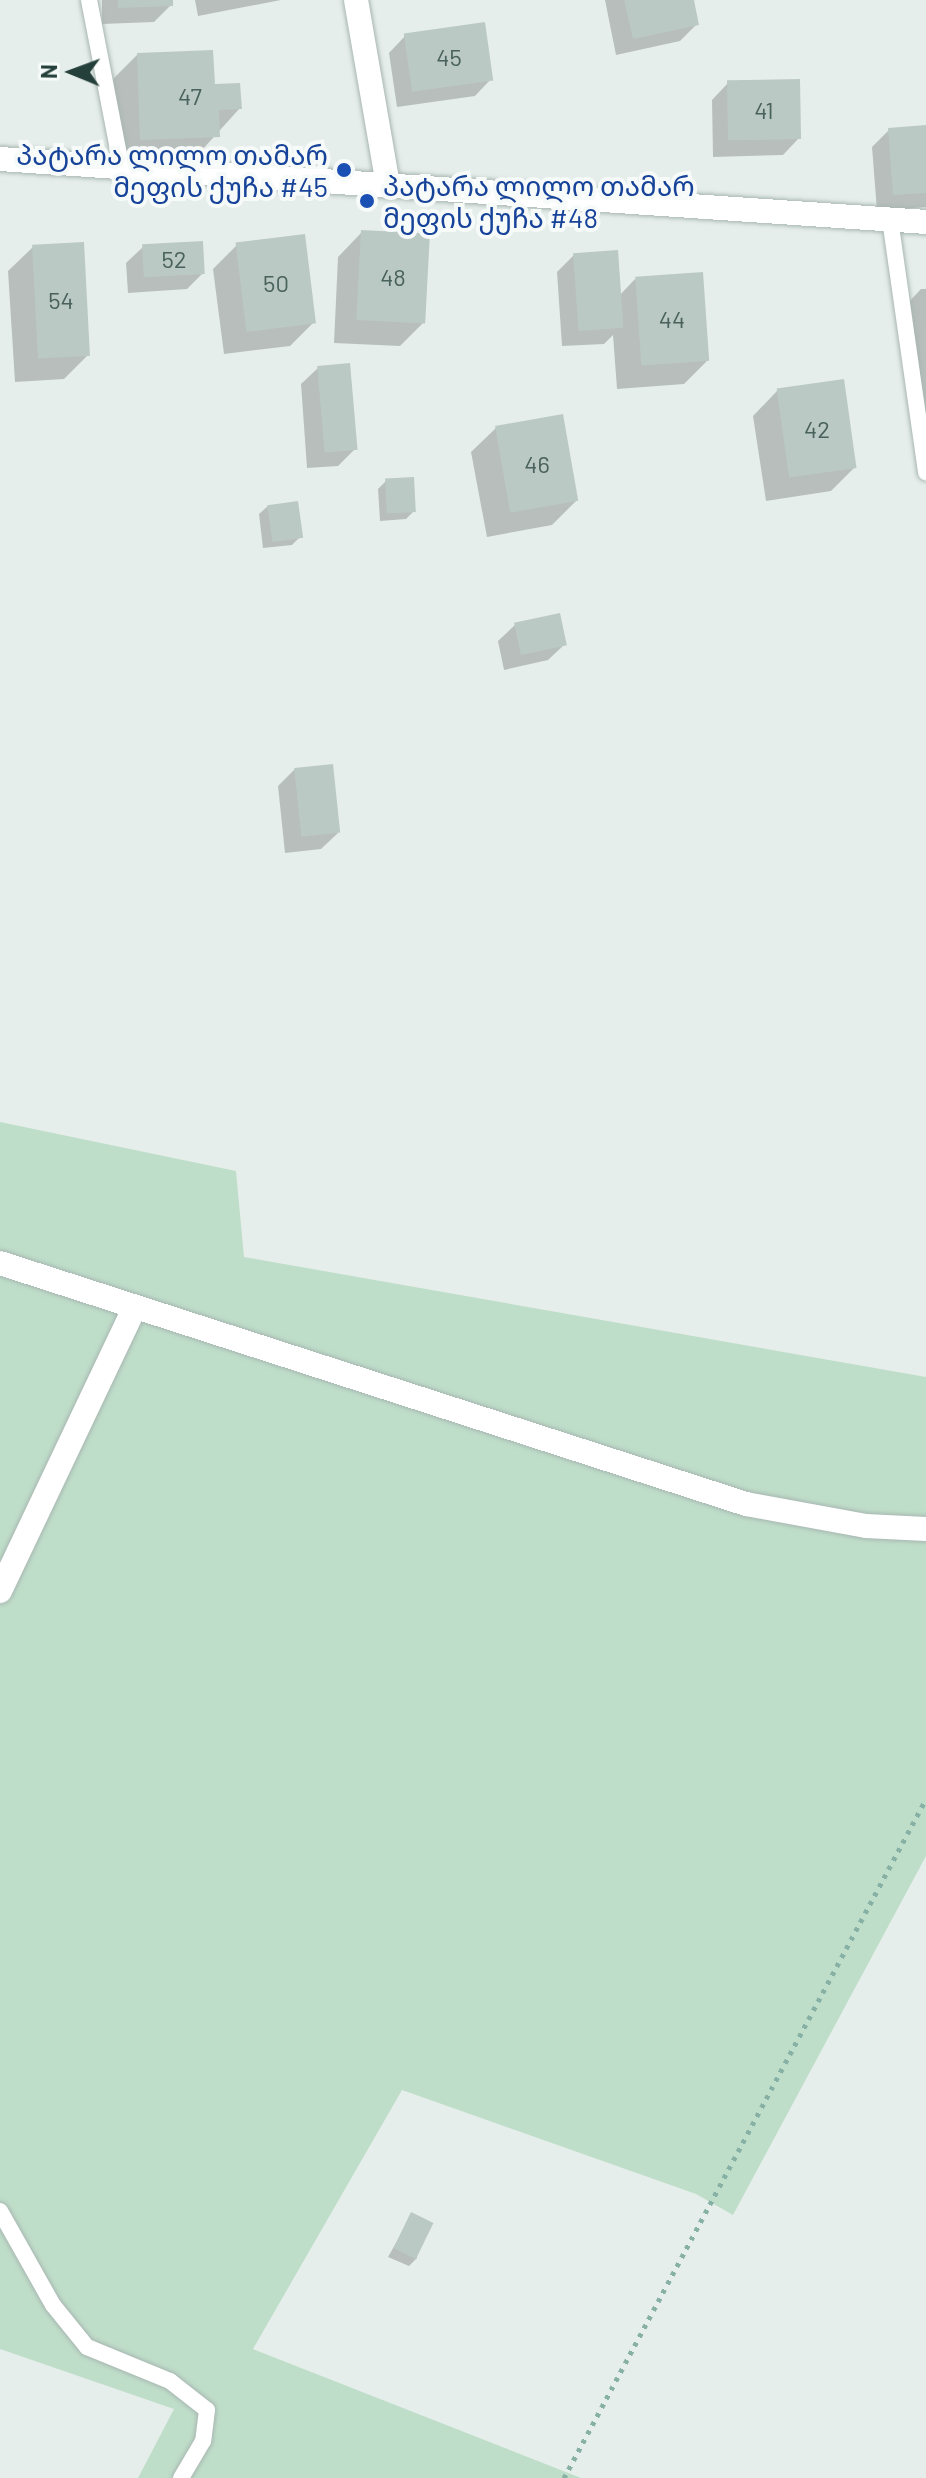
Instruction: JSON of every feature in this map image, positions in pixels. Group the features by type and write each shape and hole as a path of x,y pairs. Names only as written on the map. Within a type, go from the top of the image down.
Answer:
{"street":[{"path":"356,0 388,186"},
{"path":"0,159 926,222"},
{"path":"0,1263 746,1504 866,1526 926,1529"},
{"path":"0,1591 135,1307"}],"lane":[{"path":"89,0 122,169"},
{"path":"890,219 926,472"},
{"path":"0,2211 53,2305 87,2347 170,2381 207,2410 203,2441 181,2478"}],"path":[{"path":"564,2478 926,1799"}],"green space":[{"path":"0,1122 236,1171 244,1257 926,1377 926,1856 733,2215 696,2194 402,2090 253,2349 581,2478 138,2478 174,2409 0,2349"}],"building":[{"path":"118,0 173,0 173,6 118,8"},
{"path":"624,0 694,0 699,25 633,39"},
{"path":"485,22 493,80 412,92 404,33"},
{"path":"213,50 215,84 240,83 242,109 219,110 220,137 140,140 137,53"},
{"path":"800,79 801,139 728,140 727,80"},
{"path":"926,125 926,193 893,195 888,128"},
{"path":"361,230 430,234 425,323 356,320"},
{"path":"305,234 316,323 246,332 236,243"},
{"path":"203,241 205,274 144,277 142,244"},
{"path":"84,242 90,356 38,359 32,245"},
{"path":"618,250 623,328 579,331 573,253"},
{"path":"703,272 709,361 641,366 635,277"},
{"path":"350,363 358,450 325,453 317,366"},
{"path":"844,379 857,468 789,478 777,388"},
{"path":"563,414 578,501 510,513 495,426"},
{"path":"414,477 416,512 387,513 385,479"},
{"path":"298,501 303,538 272,542 267,505"},
{"path":"560,613 567,645 521,655 514,623"},
{"path":"333,764 340,833 301,837 294,768"},
{"path":"411,2212 433,2223 416,2259 393,2248"}],"place":[{"name":"პატარა ლილო თამარ მეფის ქუჩა #45","path":"344,170"},
{"name":"პატარა ლილო თამარ მეფის ქუჩა #48","path":"367,201"}]}
